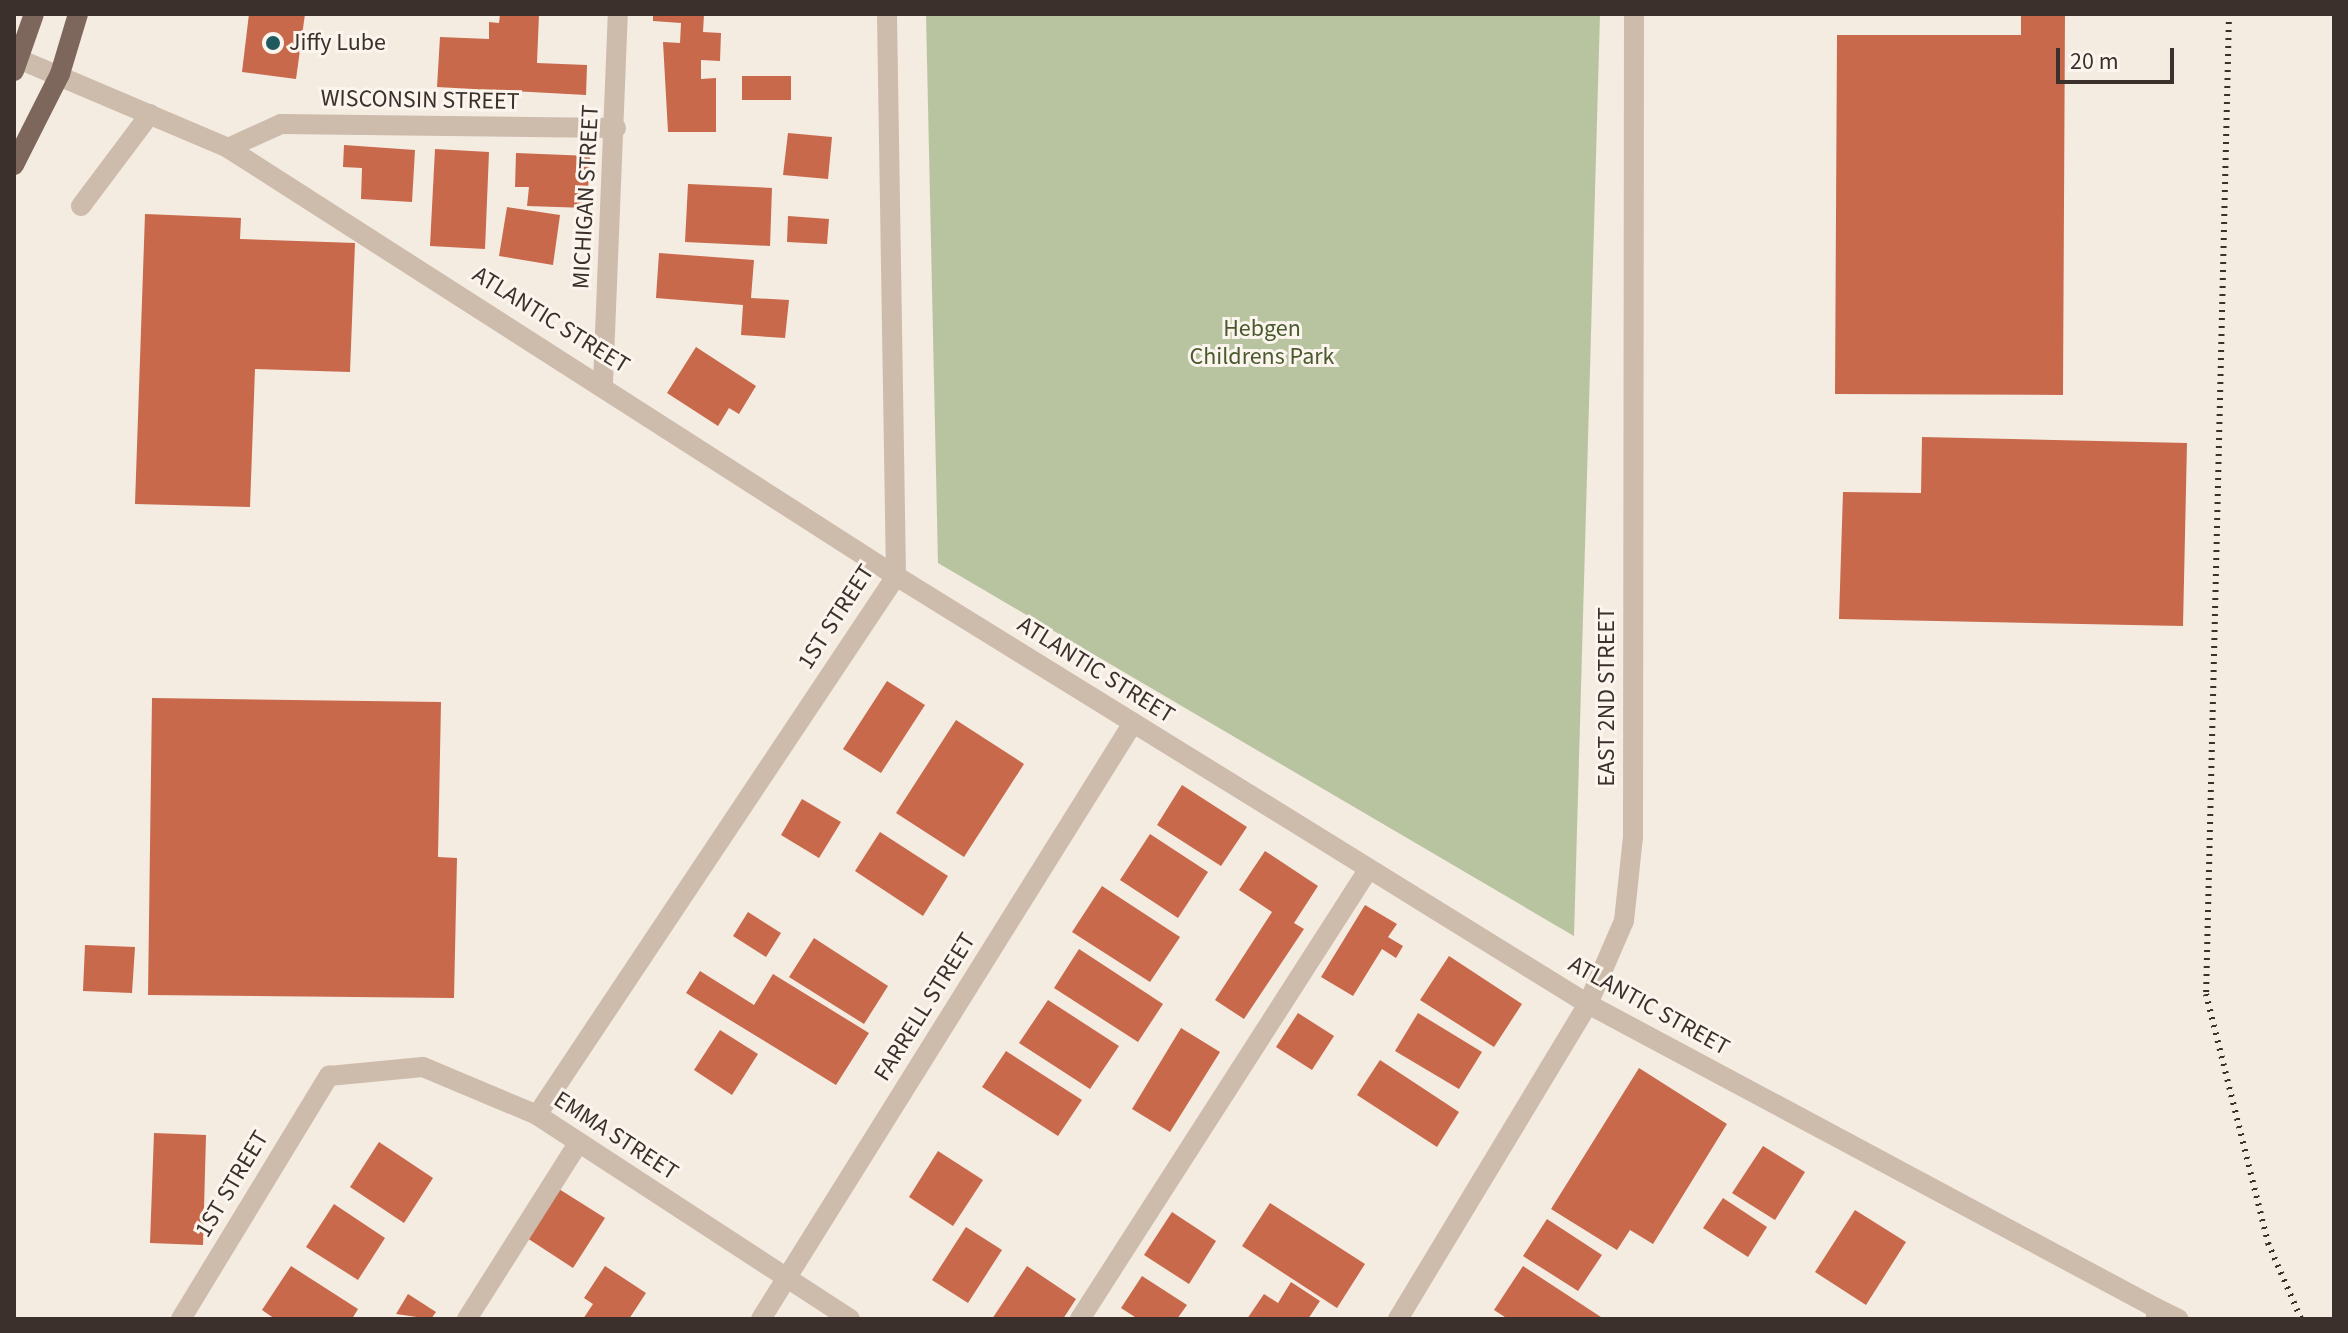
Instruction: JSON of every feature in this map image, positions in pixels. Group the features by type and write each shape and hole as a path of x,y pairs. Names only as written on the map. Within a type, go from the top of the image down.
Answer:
{"main road":[{"path":"18,65 34,14"},
{"path":"14,165 60,74 78,14"}],"street":[{"name":"MICHIGAN STREET","path":"603,383 616,128 618,14"},
{"name":"1ST STREET","path":"537,1115 896,576 887,14"},
{"name":"EAST 2ND STREET","path":"1398,1319 1588,1004 1624,921 1633,837 1634,14"},
{"name":"ATLANTIC STREET","path":"18,65 60,74 228,148 603,383 896,576 1588,1004 2156,1314 2179,1319"},
{"path":"81,206 150,114"},
{"name":"WISCONSIN STREET","path":"228,148 281,124 616,128"},
{"name":"FARRELL STREET","path":"761,1319 1133,723"},
{"path":"1080,1319 1368,870"},
{"name":"EMMA STREET","path":"329,1076 423,1067 537,1115 850,1319"},
{"name":"1ST STREET","path":"181,1319 329,1076"},
{"path":"467,1319 579,1142"}],"green space":[{"name":"Hebgen Childrens Park","path":"926,14 1600,14 1574,936 938,563"}],"building":[{"name":"Jiffy Lube","path":"249,14 305,14 296,79 242,72"},
{"path":"500,14 539,14 537,63 587,65 586,95 437,87 440,37 489,39 489,22 499,23"},
{"path":"653,14 704,14 703,32 721,33 720,61 701,60 701,79 716,78 716,132 668,132 663,42 680,43 681,23 653,21"},
{"path":"2021,14 2065,14 2063,395 1835,394 1837,35 2021,35"},
{"path":"742,76 791,76 791,100 742,100"},
{"path":"788,133 832,137 828,179 783,175"},
{"path":"344,145 415,150 412,202 361,199 362,168 343,167"},
{"path":"435,149 489,152 485,249 430,246"},
{"path":"516,153 590,156 587,208 527,206 529,187 515,187"},
{"path":"688,184 772,188 770,246 685,242"},
{"path":"507,207 560,215 553,265 499,256"},
{"path":"145,214 241,218 240,239 355,243 350,372 255,369 250,507 135,504"},
{"path":"788,216 829,219 827,244 787,242"},
{"path":"659,253 754,260 751,298 789,300 785,338 741,335 743,305 656,298"},
{"path":"696,347 756,386 739,414 729,408 718,426 667,393"},
{"path":"1922,437 2187,443 2183,626 1839,619 1843,492 1921,493"},
{"path":"887,681 925,705 881,773 843,749"},
{"path":"152,698 441,702 438,857 457,858 454,998 148,995"},
{"path":"956,720 1024,764 964,857 896,813"},
{"path":"1182,785 1247,827 1221,866 1157,825"},
{"path":"802,799 841,822 819,858 781,835"},
{"path":"880,832 948,876 923,916 855,871"},
{"path":"1150,834 1208,872 1178,918 1120,880"},
{"path":"1265,851 1318,886 1294,923 1304,929 1244,1019 1215,1000 1272,912 1239,890"},
{"path":"1102,886 1180,937 1150,982 1072,932"},
{"path":"1365,905 1397,924 1388,937 1403,946 1396,958 1382,949 1353,996 1321,977"},
{"path":"748,912 781,933 766,957 733,936"},
{"path":"814,938 888,986 864,1024 789,977"},
{"path":"85,945 135,947 132,993 83,991"},
{"path":"1079,949 1163,1004 1138,1042 1054,988"},
{"path":"1449,956 1522,1004 1494,1047 1420,1000"},
{"path":"700,971 754,1005 773,974 869,1033 836,1085 686,993"},
{"path":"1048,1000 1119,1046 1090,1089 1019,1043"},
{"path":"1298,1013 1334,1036 1312,1070 1276,1047"},
{"path":"1418,1013 1482,1052 1459,1089 1395,1051"},
{"path":"1181,1028 1220,1052 1170,1132 1132,1109"},
{"path":"720,1030 758,1054 732,1095 694,1070"},
{"path":"1006,1051 1082,1100 1058,1136 982,1087"},
{"path":"1380,1060 1459,1112 1437,1147 1357,1095"},
{"path":"1639,1068 1727,1124 1653,1244 1630,1230 1617,1250 1551,1209"},
{"path":"154,1133 206,1135 203,1245 150,1243"},
{"path":"379,1142 433,1178 404,1223 350,1187"},
{"path":"1763,1146 1805,1172 1775,1220 1732,1193"},
{"path":"938,1151 983,1180 953,1226 909,1197"},
{"path":"559,1189 605,1218 573,1268 527,1238"},
{"path":"1723,1198 1767,1227 1748,1257 1703,1228"},
{"path":"1270,1203 1365,1264 1337,1308 1242,1246"},
{"path":"334,1204 385,1238 358,1280 306,1247"},
{"path":"1855,1210 1906,1242 1866,1305 1815,1272"},
{"path":"1172,1212 1216,1241 1189,1284 1144,1255"},
{"path":"1547,1219 1602,1255 1578,1291 1523,1256"},
{"path":"966,1227 1002,1250 968,1303 932,1280"},
{"path":"291,1266 358,1309 352,1319 275,1319 262,1310"},
{"path":"605,1266 646,1293 629,1319 583,1319 593,1304 584,1298"},
{"path":"1027,1266 1076,1299 1063,1319 992,1319"},
{"path":"1523,1266 1604,1319 1508,1319 1494,1310"},
{"path":"1142,1276 1187,1305 1177,1319 1138,1319 1121,1308"},
{"path":"1291,1282 1320,1301 1308,1319 1247,1319 1264,1294 1278,1303"},
{"path":"408,1294 436,1312 431,1319 396,1314"}],"railway":[{"path":"2229,14 2206,994 2268,1243 2301,1319"}],"place":[{"name":"Jiffy Lube","path":"273,43"}]}
